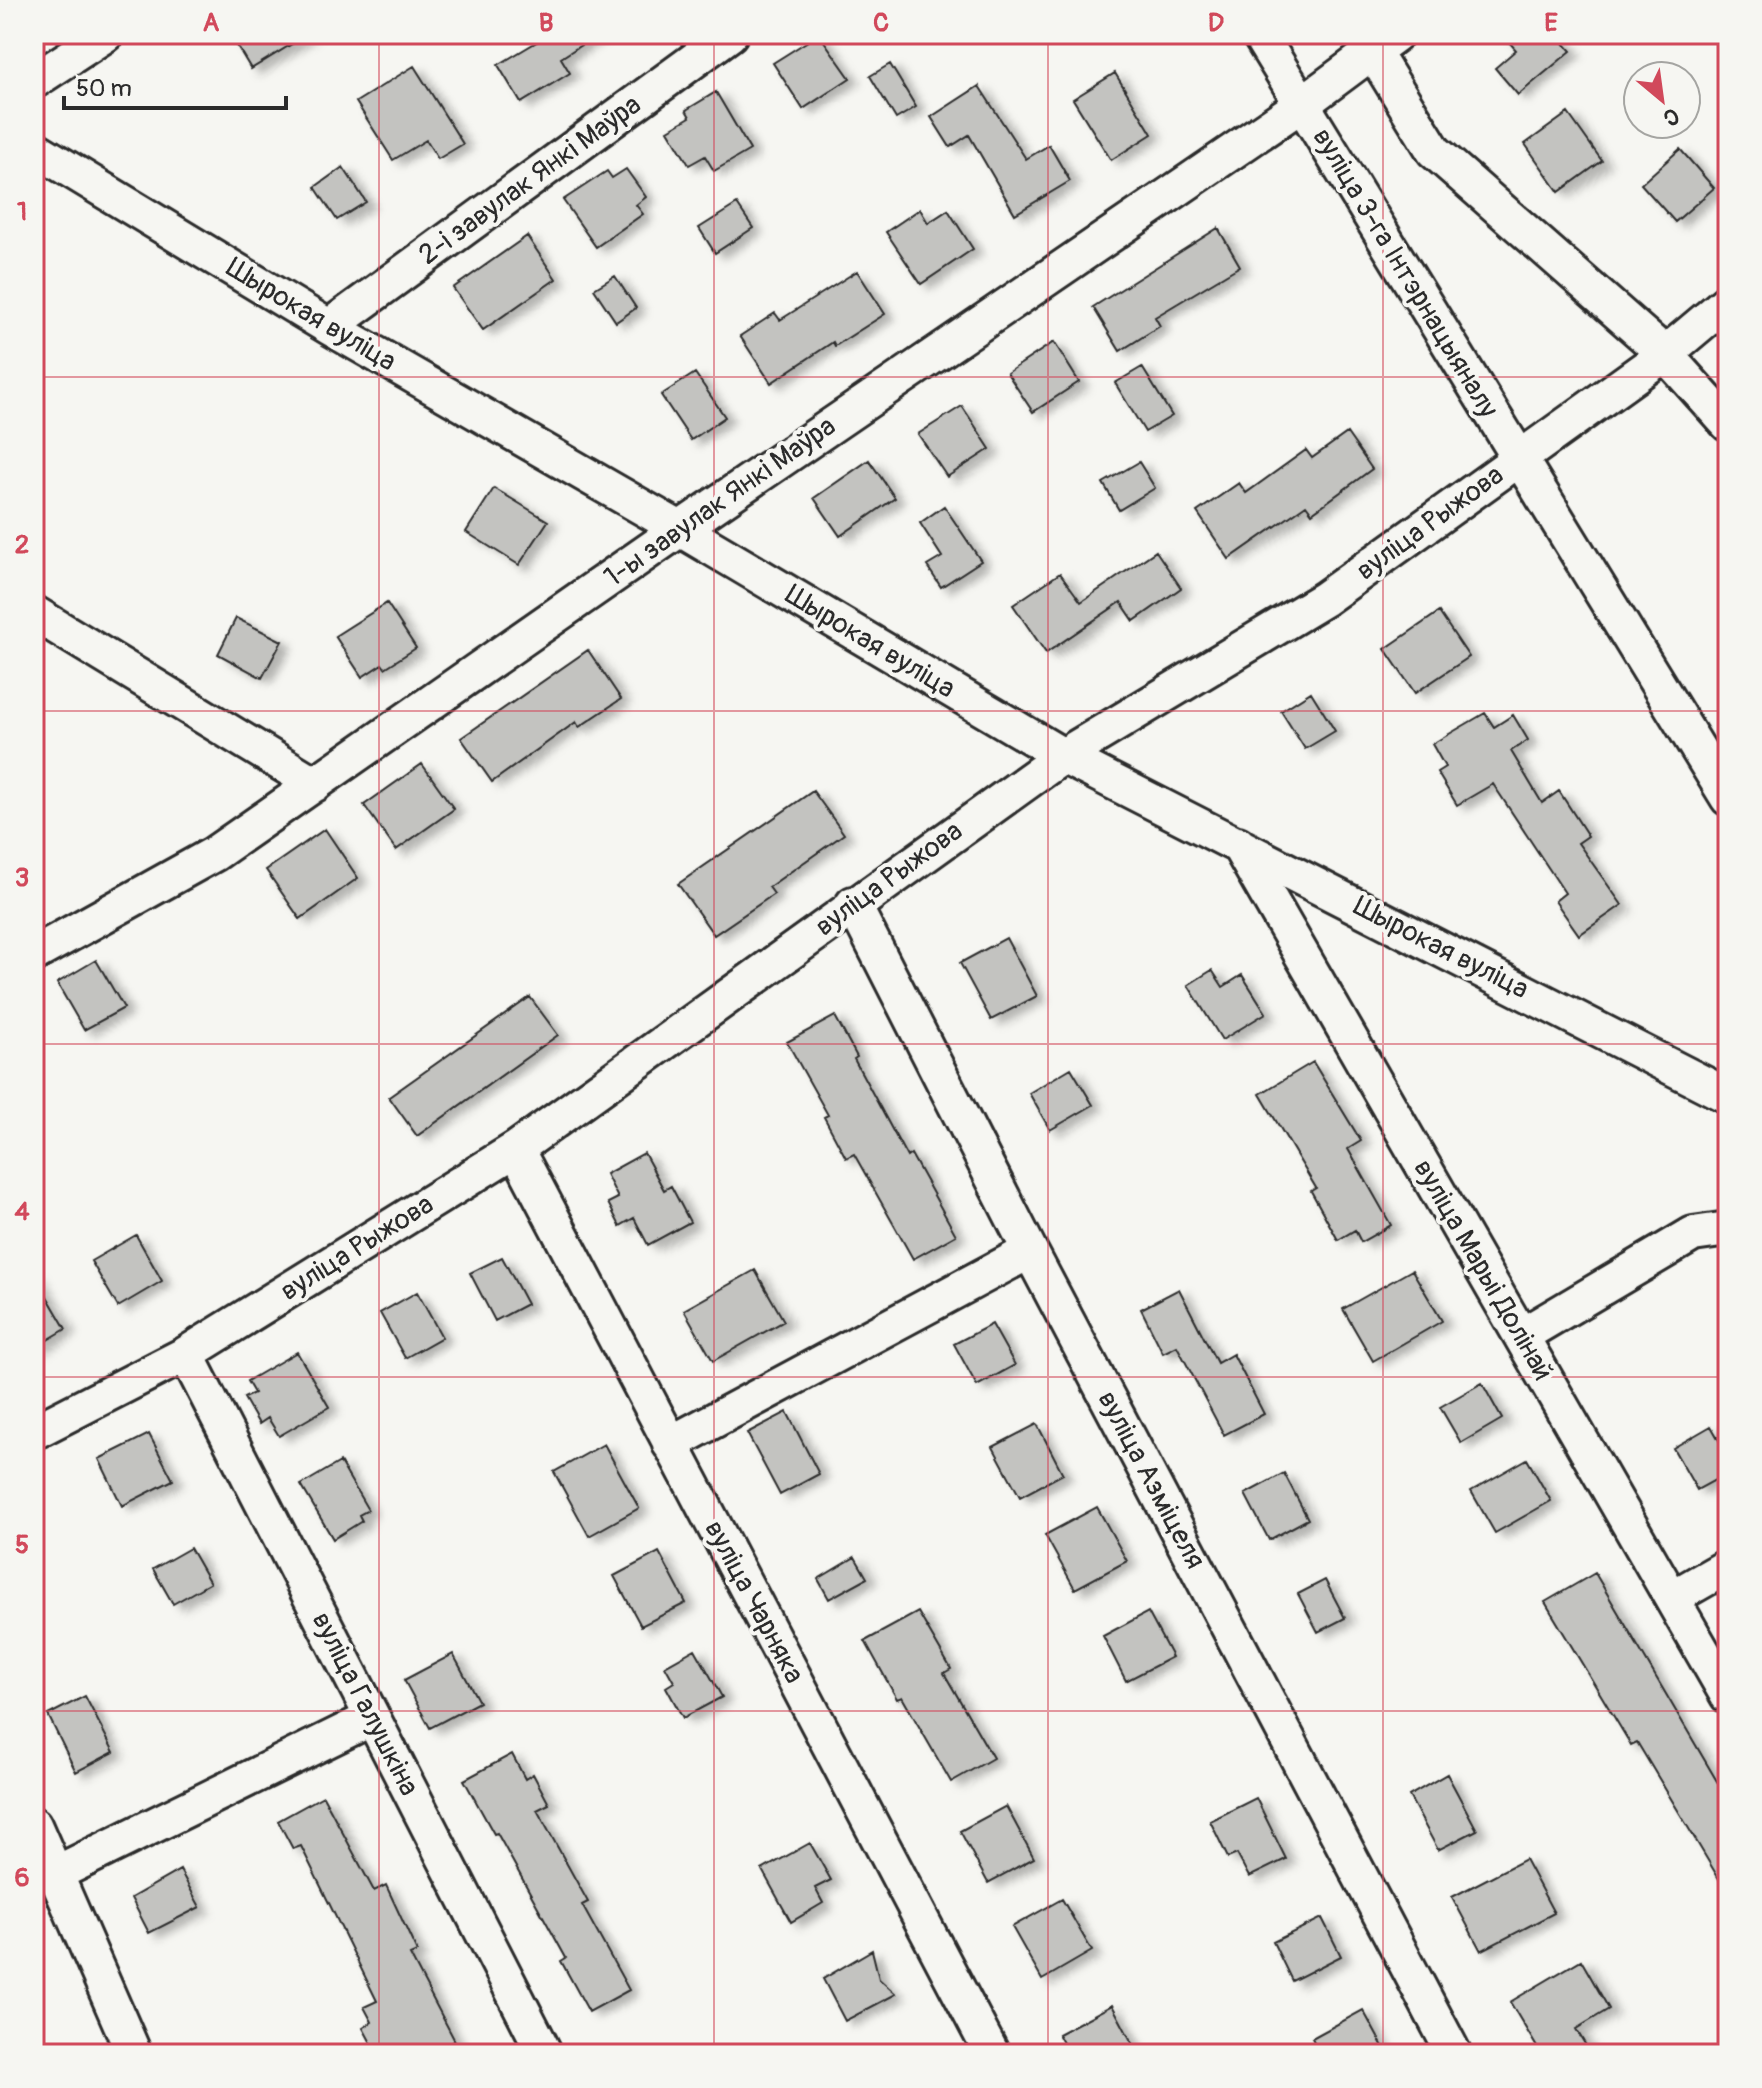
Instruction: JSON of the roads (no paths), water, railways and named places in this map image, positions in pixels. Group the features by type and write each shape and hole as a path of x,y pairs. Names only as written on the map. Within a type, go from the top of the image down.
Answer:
{"street":[{"path":"34,81 106,34"},
{"name":"2-і завулак Янкі Маўра","path":"329,327 730,34"},
{"name":"вуліца 3-га Інтэрнацыяналу","path":"1259,34 1728,798"},
{"path":"1377,40 1434,151 1665,354 1728,424"},
{"name":"1-ы завулак Янкі Маўра","path":"34,954 214,854 680,529 1302,104 1377,40"},
{"name":"Шырокая вуліца","path":"34,148 329,327 680,529 1063,756 1728,1096"},
{"name":"вуліца Рыжова","path":"34,1432 186,1354 516,1149 1063,756 1324,599 1665,354 1728,301"},
{"path":"34,613 315,784"},
{"name":"вуліца Марыі Долінай","path":"1238,844 1728,1696"},
{"name":"вуліца Азміцеля","path":"853,904 1030,1251 1454,2054"},
{"name":"вуліца Чарняка","path":"516,1149 992,2054"},
{"path":"1521,1336 1693,1234 1728,1229"},
{"path":"670,1444 1030,1251"},
{"name":"вуліца Галушкіна","path":"186,1354 545,2054"},
{"path":"1672,1598 1728,1566"},
{"path":"55,1874 372,1718"},
{"path":"34,1825 134,2054"}]}
